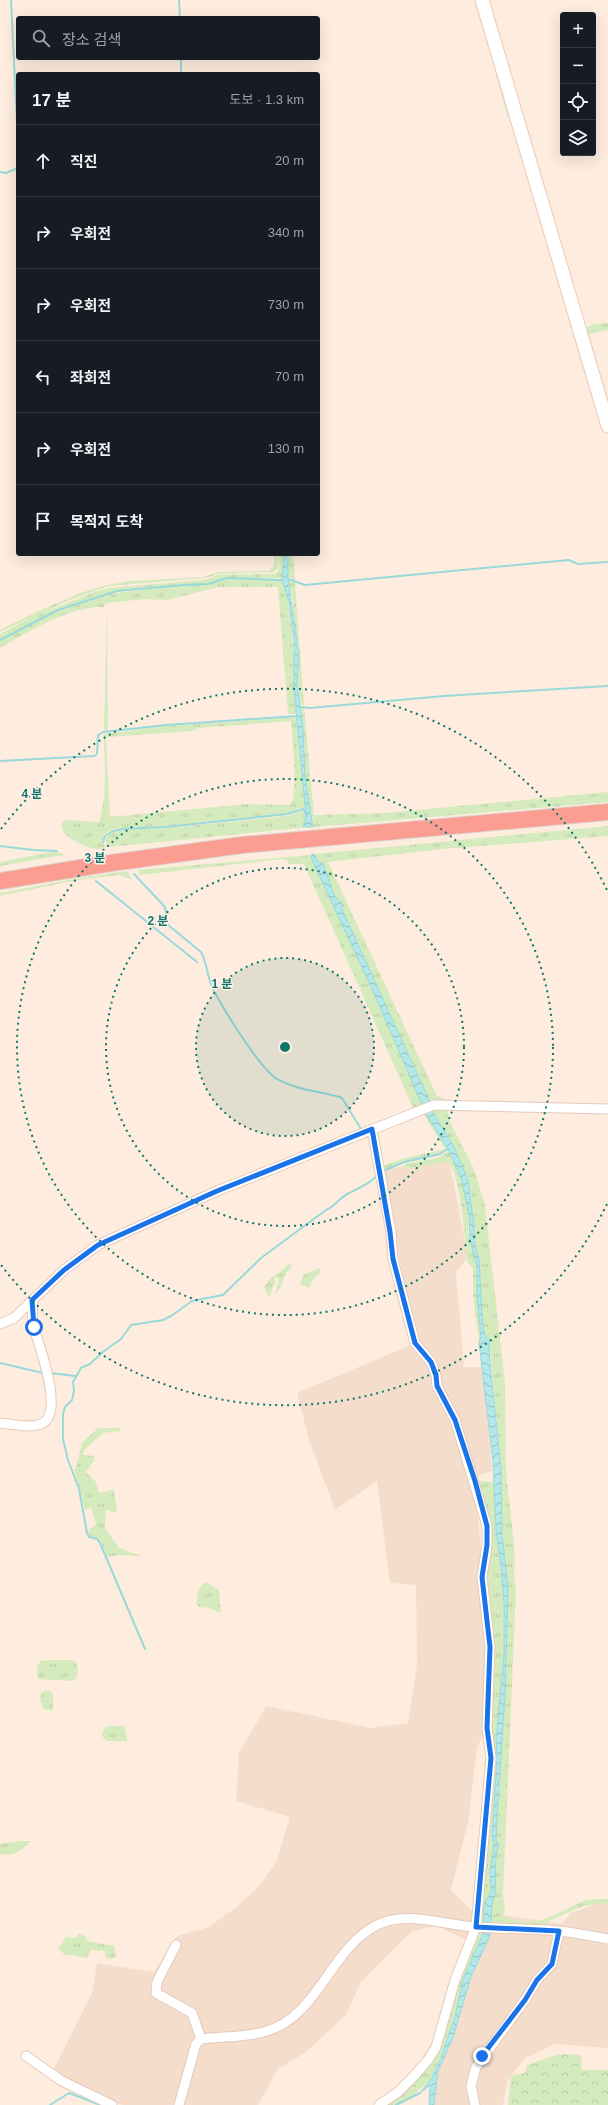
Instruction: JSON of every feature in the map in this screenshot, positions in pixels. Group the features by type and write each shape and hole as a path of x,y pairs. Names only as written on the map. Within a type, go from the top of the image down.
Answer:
{"highway":[{"path":"0,881 111,863 242,845 608,812"}],"street":[{"path":"482,0 608,426"},
{"path":"0,1324 14,1318 64,1270 98,1245 217,1191 434,1105 608,1109"},
{"path":"372,1129 390,1232 393,1259 415,1343 431,1362 436,1375 437,1386 455,1420 475,1481 487,1526 487,1545 482,1577 490,1647 487,1728 491,1758 476,1927 455,1980 436,2047 428,2060 414,2076 398,2092 379,2105"},
{"path":"0,1423 35,1425 44,1422 50,1411 51,1391 34,1327 32,1300"},
{"path":"179,2105 196,2044 201,2039 252,2035 268,2031 291,2020 315,1994 356,1941 376,1925 389,1920 418,1920 476,1927 559,1931 608,1939"},
{"path":"475,2105 471,2086 476,2067 482,2056 525,2000 537,1980 552,1964 559,1931"},
{"path":"176,1946 157,1982 156,1993 192,2013 201,2039"},
{"path":"26,2056 62,2081 112,2105"}],"shaded area":[{"path":"449,1159 468,1257 456,1272 464,1367 483,1367 492,1471 474,1477 487,1617 489,1724 477,1747 468,1823 451,1890 471,1910 562,1924 571,1913 602,1902 608,1904 608,2048 556,2044 525,2058 508,2080 503,2105 431,2105 428,2099 482,1947 436,1926 412,1931 361,1982 346,2015 306,2052 278,2069 258,2105 123,2105 74,2092 52,2073 92,1993 97,1963 154,1972 177,1936 209,1927 239,1905 261,1884 277,1860 290,1817 236,1801 239,1753 266,1706 371,1728 408,1723 417,1665 416,1585 390,1583 377,1481 335,1510 309,1440 297,1393 413,1344 385,1169"}],"green space":[{"path":"476,0 510,117 508,118"},
{"path":"608,323 608,330 589,334 608,403 608,418 585,328 594,324"},
{"path":"274,556 278,556 278,568 273,572 218,574 205,578 108,586 70,600 0,632 0,630 34,613 80,593 107,585 131,581 204,577 218,572 268,571 274,566"},
{"path":"279,556 284,556 282,578 227,578 208,584 183,584 117,591 58,609 0,639 0,634 35,616 92,593 109,588 205,580 218,575 274,574 278,572"},
{"path":"288,556 293,556 295,580 288,577"},
{"path":"227,579 282,580 290,613 298,714 288,714 278,587 219,587 167,600 145,599 105,603 104,607 78,610 36,627 0,648 0,640 50,614 110,594 183,585 208,585"},
{"path":"288,580 295,582 304,705 301,705 297,682 299,645 295,630 293,600"},
{"path":"107,603 108,731 104,731"},
{"path":"304,707 314,815 385,813 608,792 608,802 314,827 305,777 301,708"},
{"path":"298,717 300,761 306,811 303,807 288,813 165,826 110,830 104,835 102,842 106,847 98,849 80,844 68,837 62,828 62,823 66,820 99,822 105,790 104,734 167,726","holes":["291,721 295,778 293,799 290,805 246,804 110,817 106,737 193,731 199,728"]},
{"path":"302,811 306,817 303,827 300,828 110,847 105,841 108,835 122,830 166,828 288,816"},
{"path":"608,826 608,836 443,849 328,862 437,1096 453,1102 431,1104 341,907 343,905 334,895 322,865 318,862 314,854"},
{"path":"57,851 64,855 0,866 0,862"},
{"path":"311,855 423,1107 414,1110 304,864 288,864 288,861 282,859 140,875 138,870"},
{"path":"127,871 133,880 119,875 77,880 0,896 0,893"},
{"path":"447,1106 449,1120 474,1169 485,1205 505,1384 506,1474 515,1556 514,1576 516,1590 503,1895 505,1908 503,1916 525,1922 535,1921 545,1919 583,1901 592,1899 608,1899 608,1903 583,1906 547,1922 548,1929 491,1923 492,1905 495,1895 496,1854 499,1845 496,1841 505,1695 508,1590 502,1533 501,1468 489,1339 486,1340 483,1329 479,1259 473,1234 474,1226 470,1190 454,1147 431,1109"},
{"path":"426,1111 448,1148 440,1154 403,1161 382,1171 381,1167 401,1159 445,1149 423,1113"},
{"path":"449,1151 462,1181 469,1215 468,1232 477,1267 481,1337 479,1343 473,1295 473,1269 467,1261 462,1209 457,1182 453,1171 449,1163 444,1162 406,1169 404,1164 438,1158"},
{"path":"290,1263 291,1268 286,1274 280,1288 275,1294 279,1279 277,1277 274,1279 276,1282 272,1288 271,1295 268,1297 264,1287 271,1277 278,1274"},
{"path":"317,1269 321,1269 320,1273 314,1278 309,1288 300,1284 303,1275"},
{"path":"98,1428 121,1428 120,1431 103,1433 84,1450 83,1455 95,1456 95,1459 86,1472 96,1482 99,1493 114,1490 117,1513 106,1510 105,1528 119,1548 141,1556 120,1555 107,1557 101,1542 89,1535 89,1530 96,1525 91,1508 85,1510 74,1470 76,1468 82,1443"},
{"path":"477,1481 494,1482 496,1530 503,1581 504,1654 496,1740 497,1759 492,1837 495,1844 490,1872 491,1892 484,1904 484,1923 479,1924 488,1827 485,1581 489,1546"},
{"path":"206,1582 219,1590 221,1613 207,1607 201,1608 197,1605 197,1595 199,1589"},
{"path":"73,1660 77,1664 78,1675 73,1681 38,1679 37,1667 41,1661"},
{"path":"45,1691 50,1691 53,1693 53,1711 44,1709 40,1701 41,1694"},
{"path":"124,1726 127,1741 108,1741 104,1739 102,1735 105,1727"},
{"path":"31,1841 13,1854 0,1854 0,1844"},
{"path":"485,1929 467,1969 455,2017 432,2078 415,2094 394,2105 384,2105 426,2067 458,1979 478,1933"},
{"path":"79,1933 85,1936 87,1941 114,1946 116,1956 113,1959 106,1958 105,1951 91,1950 86,1958 64,1954 58,1949 66,1937 75,1938"},
{"path":"559,2054 581,2055 582,2070 608,2070 608,2105 508,2105 511,2075 525,2073 527,2065"}],"water":[{"path":"284,556 288,556 288,579 299,655 297,682 303,729 305,777 313,827 303,827 306,816 294,689 294,640 289,602 282,580"},
{"path":"314,854 318,862 323,863 334,895 343,905 341,907 431,1104 423,1107 372,989 312,860 311,855"},
{"path":"431,1109 454,1147 468,1180 474,1226 474,1241 479,1259 483,1329 487,1339 489,1339 490,1363 501,1468 502,1533 508,1590 505,1695 496,1841 499,1844 496,1854 495,1895 492,1905 491,1923 484,1923 484,1904 491,1892 490,1872 494,1844 492,1837 497,1759 496,1740 504,1654 504,1605 501,1565 496,1530 493,1462 479,1343 481,1337 477,1297 477,1267 470,1239 469,1215 462,1181 448,1149 427,1116 426,1111"},
{"path":"485,1929 493,1929 471,1977 453,2038 438,2071 434,2105 429,2105 430,2085 420,2093 432,2078 441,2057 455,2017 463,1979"}],"waterway":[{"path":"11,0 16,102"},
{"path":"179,0 180,16"},
{"path":"181,60 181,72"},
{"path":"0,172 6,173 16,169"},
{"path":"288,579 305,585 569,560 578,564 608,562"},
{"path":"0,640 58,610 117,591 208,584 227,578 282,580"},
{"path":"301,707 310,708 444,696 608,686"},
{"path":"0,761 94,756 97,754 98,735 103,732 166,725 298,716"},
{"path":"103,842 105,836 111,832 122,829 165,827 288,814 303,809 307,816"},
{"path":"0,846 57,851"},
{"path":"134,874 165,907 168,925 201,952 205,960 212,987 232,1022 261,1063 277,1079 285,1083 342,1098 361,1129"},
{"path":"96,881 197,962"},
{"path":"383,1171 404,1162 440,1154 448,1149"},
{"path":"145,1649 100,1543 97,1539 89,1537 87,1533 79,1489 68,1460 63,1439 63,1414 65,1407 72,1400 74,1391 73,1382 81,1368 90,1364 104,1351 121,1339 131,1325 163,1320 192,1301 223,1295 261,1258 346,1195 367,1184 377,1176"},
{"path":"0,1363 43,1373"},
{"path":"51,1373 75,1376"},
{"path":"50,2105 69,2093 100,2105"},
{"path":"396,2105 420,2093"}],"route":[{"path":"34,1327 32,1300 64,1270 98,1245 217,1191 372,1129 390,1232 393,1259 415,1343 425,1352 431,1362 436,1375 437,1386 455,1420 475,1481 487,1526 487,1545 482,1577 490,1647 487,1728 491,1758 480,1896 476,1927 483,1926 559,1931 552,1964 537,1980 525,2000 482,2056"}]}
